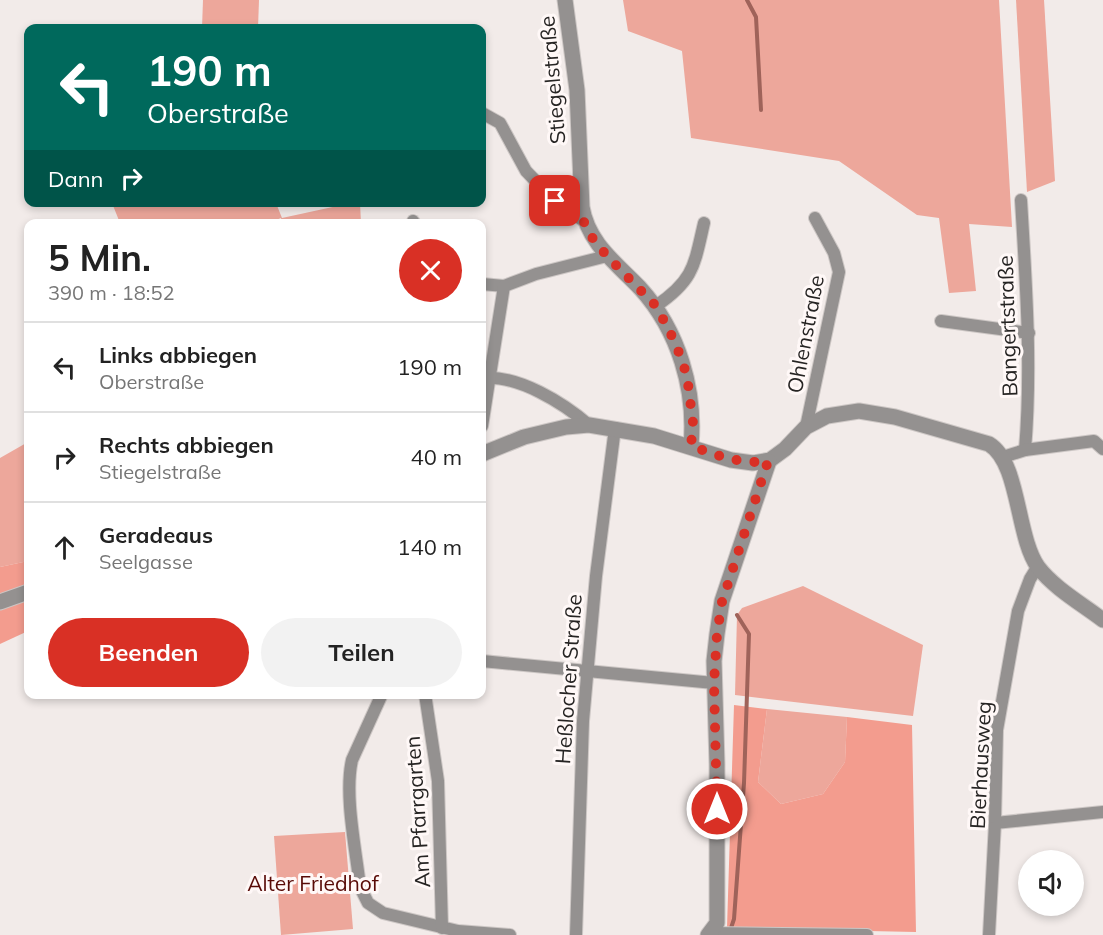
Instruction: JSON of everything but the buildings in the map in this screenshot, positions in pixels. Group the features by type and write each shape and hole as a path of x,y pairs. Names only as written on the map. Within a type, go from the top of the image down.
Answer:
{"street":[{"name":"Stiegelstraße","path":"566,0 577,90 584,222 593,239 607,256 656,306 680,355 687,376 693,423 691,446"},
{"path":"486,115 500,123 526,171 555,201 584,222"},
{"name":"Bangertstraße","path":"1021,200 1029,333 1029,407 1025,450"},
{"name":"Ohlenstraße","path":"806,427 839,272 834,253 815,218"},
{"path":"656,306 685,282 694,267 704,223"},
{"path":"486,284 504,286 536,274 607,256"},
{"path":"504,286 486,377 506,379 524,385 570,409 589,425"},
{"path":"941,321 1029,333"},
{"path":"486,452 535,435 566,427 589,425 654,436 731,460 753,463 768,461 785,449 806,427 827,416 859,411 895,417 989,444 997,449 1002,457 1029,549 1038,566 1050,580 1103,620"},
{"name":"Heßlocher Straße","path":"576,935 580,778 588,670 596,576 615,428"},
{"path":"1002,457 1025,450 1100,441"},
{"path":"768,461 722,602 717,634 714,683 717,764 717,923 713,934 867,935"},
{"name":"Bierhausweg","path":"989,935 997,730 1018,611 1030,579 1038,566"},
{"path":"0,602 24,593"},
{"path":"486,661 714,683"},
{"path":"380,699 352,760 350,770 351,809 363,896 374,909 414,922 442,928 510,935"},
{"name":"Am Pfarrgarten","path":"427,699 438,781 442,928"},
{"path":"995,823 1103,812"},
{"path":"409,935 414,922"}],"green space":[{"path":"203,0 259,0 258,24 202,24"},
{"path":"623,0 999,0 1012,227 969,224 976,291 949,293 939,218 917,215 839,161 691,138 682,51 628,31"},
{"path":"1016,0 1044,0 1055,181 1027,192"},
{"path":"114,207 278,207 282,218 333,207 360,207 361,219 281,218 118,219"},
{"path":"24,444 24,562 0,567 0,458"},
{"path":"803,586 923,645 913,716 735,695 737,615 742,608"},
{"path":"767,709 847,717 845,762 823,794 781,804 758,782"},
{"name":"Alter Friedhof","path":"345,832 353,929 281,935 274,836"}],"shaded area":[{"path":"24,562 24,633 0,644 0,567"},
{"path":"734,705 767,709 758,782 781,804 823,794 845,762 847,717 912,725 916,932 727,928"}],"waterway":[{"path":"747,0 756,17 761,110"},
{"path":"730,931 734,919 744,783 749,634 737,615"}],"route":[{"path":"555,201 584,222 593,239 607,256 656,306 670,332 687,376 693,423 691,446 731,460 753,463 768,461 722,602 717,634 714,683 717,809"}]}
